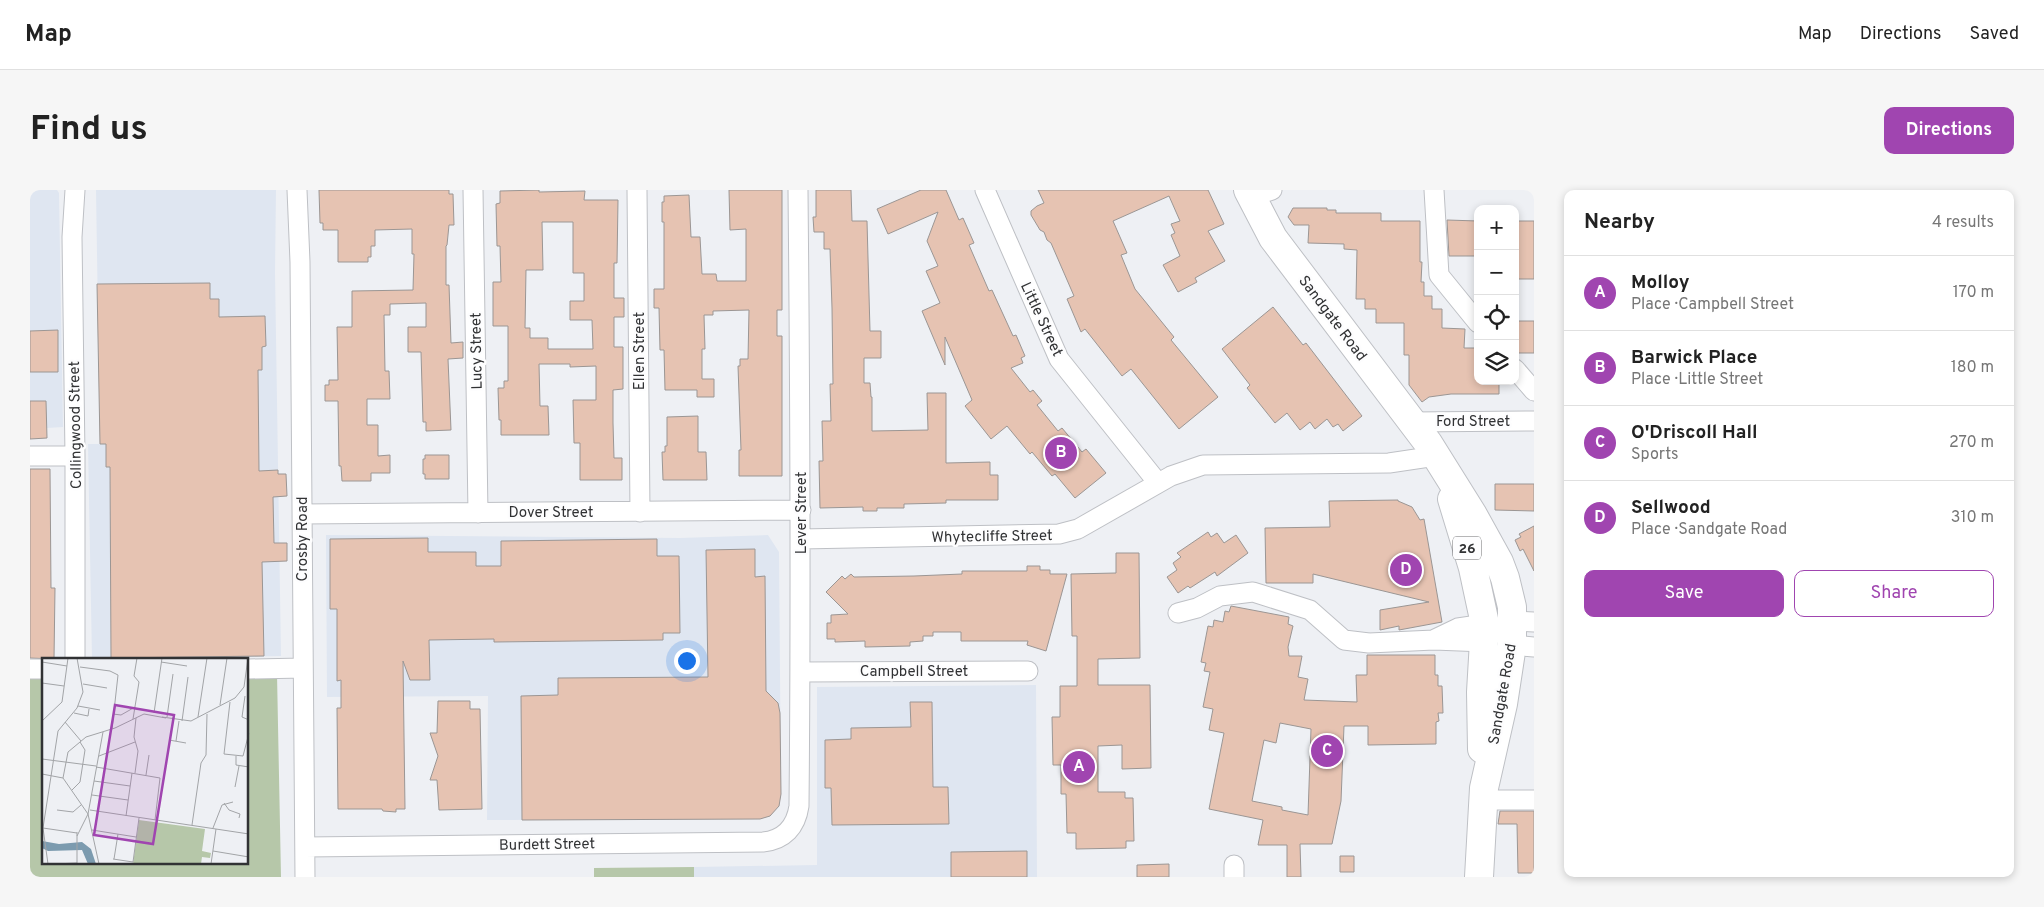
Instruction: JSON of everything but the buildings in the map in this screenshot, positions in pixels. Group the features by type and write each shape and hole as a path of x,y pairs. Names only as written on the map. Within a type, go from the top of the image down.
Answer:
{"highway":[{"name":"Sandgate Road","path":"1257,192 1272,238 1412,422 1474,515 1499,562 1523,634 1503,704 1484,794"},
{"name":"Sandgate Road","path":"1439,461 1473,568 1485,633 1481,720 1484,794 1479,877"},
{"path":"1485,633 1523,634"}],"street":[{"name":"Collingwood Street","path":"75,190 72,238 76,456 75,658"},
{"name":"Lucy Street","path":"473,190 478,513"},
{"name":"Ellen Street","path":"637,190 640,512"},
{"name":"Lever Street","path":"787,833 795,821 799,806 801,510 798,190"},
{"name":"Little Street","path":"985,190 1051,343 1060,358 1158,483"},
{"path":"1434,190 1438,275 1474,318"},
{"name":"Crosby Road","path":"299,194 305,877"},
{"path":"1519,373 1534,391"},
{"name":"Ford Street","path":"1412,422 1534,421"},
{"path":"30,456 76,456"},
{"name":"Whytecliffe Street","path":"801,539 1059,534 1078,529 1180,471 1203,465 1439,461"},
{"name":"Dover Street","path":"302,514 801,510"},
{"path":"1178,613 1197,608 1220,596 1253,592 1310,610 1344,640 1369,643 1434,640 1458,628 1485,633"},
{"path":"249,668 303,668"},
{"name":"Campbell Street","path":"800,672 1028,671"},
{"path":"1484,794 1534,800"},
{"name":"Burdett Street","path":"305,847 763,842 774,840 787,833"}],"shaded area":[{"path":"38,190 57,190 59,193 63,427 47,428 47,438 30,439 30,193"},
{"path":"96,190 276,190 275,273 281,656 92,658 88,444 100,444"},
{"path":"326,535 680,538 768,535 779,552 781,794 779,806 770,816 760,819 487,820 488,696 327,697"},
{"path":"1036,685 1037,877 694,877 694,867 817,865 817,687"}],"green space":[{"path":"277,674 281,877 30,877 30,679 42,679 42,864 249,864 249,675"},
{"path":"694,867 694,877 594,877 594,868"}],"place":[{"name":"Barwick Place","path":"1061,453"},
{"name":"Sellwood","path":"1406,570"},
{"name":"O'Driscoll Hall","path":"1327,751"},
{"name":"Molloy","path":"1079,767"}]}
